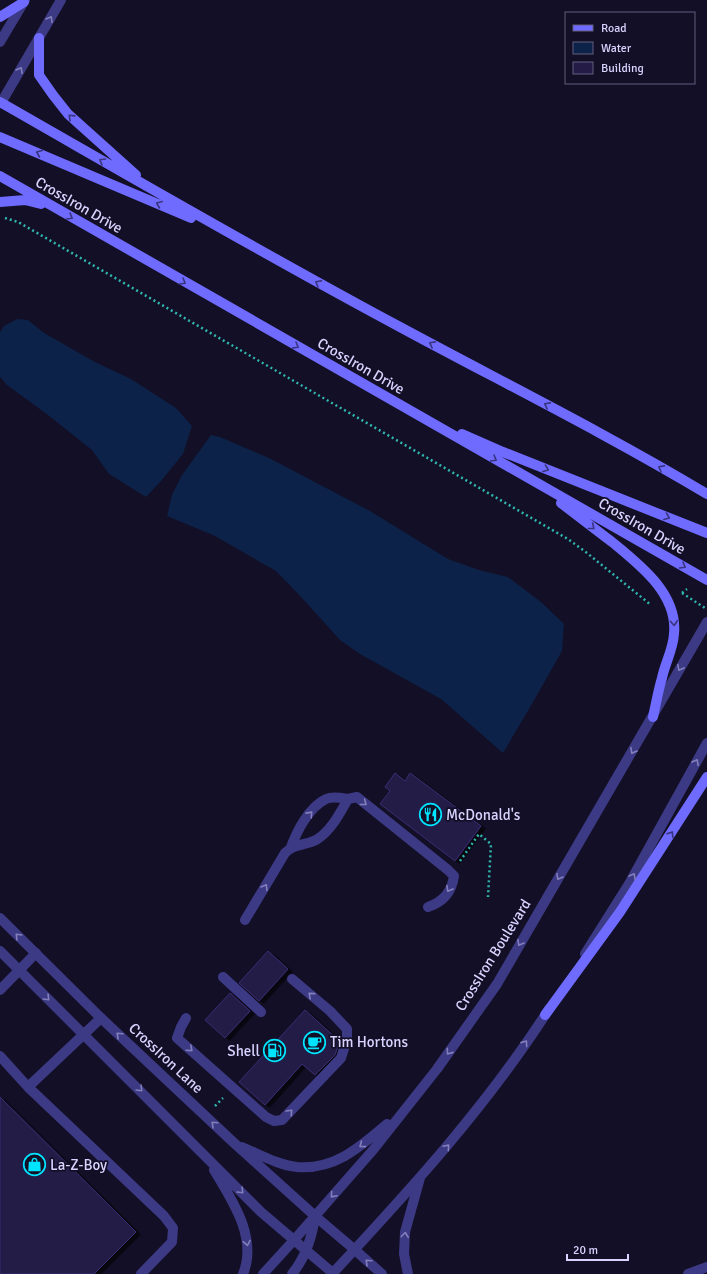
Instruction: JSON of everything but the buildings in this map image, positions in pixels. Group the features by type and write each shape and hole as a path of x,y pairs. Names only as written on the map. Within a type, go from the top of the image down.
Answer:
{"main road":[{"path":"0,17 25,1"},
{"path":"39,38 39,75 53,95 68,114 152,189"},
{"path":"0,103 233,236 401,328 552,407 707,494"},
{"path":"0,137 233,236"},
{"name":"CrossIron Drive","path":"0,176 707,580"},
{"path":"0,202 25,200 52,206"},
{"path":"408,410 503,452 707,533"},
{"path":"515,471 585,521 628,556 658,584 672,610 674,634 672,649 662,677 653,717"},
{"path":"675,475 707,488"},
{"path":"545,1015 620,912 707,777"}],"street":[{"path":"0,103 61,0"},
{"path":"0,42 25,1"},
{"name":"CrossIron Boulevard","path":"263,1274 372,1150 436,1069 497,984 707,622"},
{"path":"0,951 261,1212 307,1250 333,1274 449,1145 492,1090 545,1015 629,884 707,743"},
{"path":"245,920 285,853 291,847 296,833 302,823 312,810 326,799 336,797 348,799 357,797 454,876 453,884 449,892 442,899 428,907"},
{"path":"291,847 307,844 317,839 328,830 348,799"},
{"name":"CrossIron Lane","path":"0,918 101,1018 205,1116 315,1216 382,1274"},
{"path":"0,990 36,953"},
{"path":"223,978 261,1012"},
{"path":"186,1018 180,1027 177,1038 266,1117 274,1121 282,1120 341,1058 347,1039 347,1029 330,1011 292,979"},
{"path":"28,1087 101,1018"},
{"path":"0,1056 28,1087 164,1216 173,1228 172,1242 141,1274"},
{"path":"233,1142 273,1160 296,1167 315,1166 337,1161 343,1158 403,1111"},
{"path":"207,1158 229,1195 243,1226 248,1250 247,1266 243,1274"},
{"path":"408,1274 404,1254 405,1232 421,1176"},
{"path":"292,1274 307,1250 313,1232 315,1216"},
{"path":"688,1274 707,1267"}],"path":[{"path":"0,218 18,222 568,539 655,609 682,593 687,588"},
{"path":"682,593 707,609"},
{"path":"450,872 479,834 491,844 488,897"},
{"path":"205,1116 233,1088"}],"water":[{"path":"17,319 28,320 44,333 95,362 131,379 176,408 192,426 183,454 146,497 109,474 92,450 7,385 0,377 0,332 4,326"},
{"path":"211,435 220,437 269,458 370,511 448,559 479,570 508,577 541,602 564,624 562,651 503,753 441,699 360,654 340,640 276,571 215,536 167,516 172,495 182,475"}],"place":[{"name":"McDonald's","path":"430,815"},
{"name":"Tim Hortons","path":"315,1042"},
{"name":"Shell","path":"275,1051"},
{"name":"La-Z-Boy","path":"34,1165"}]}
